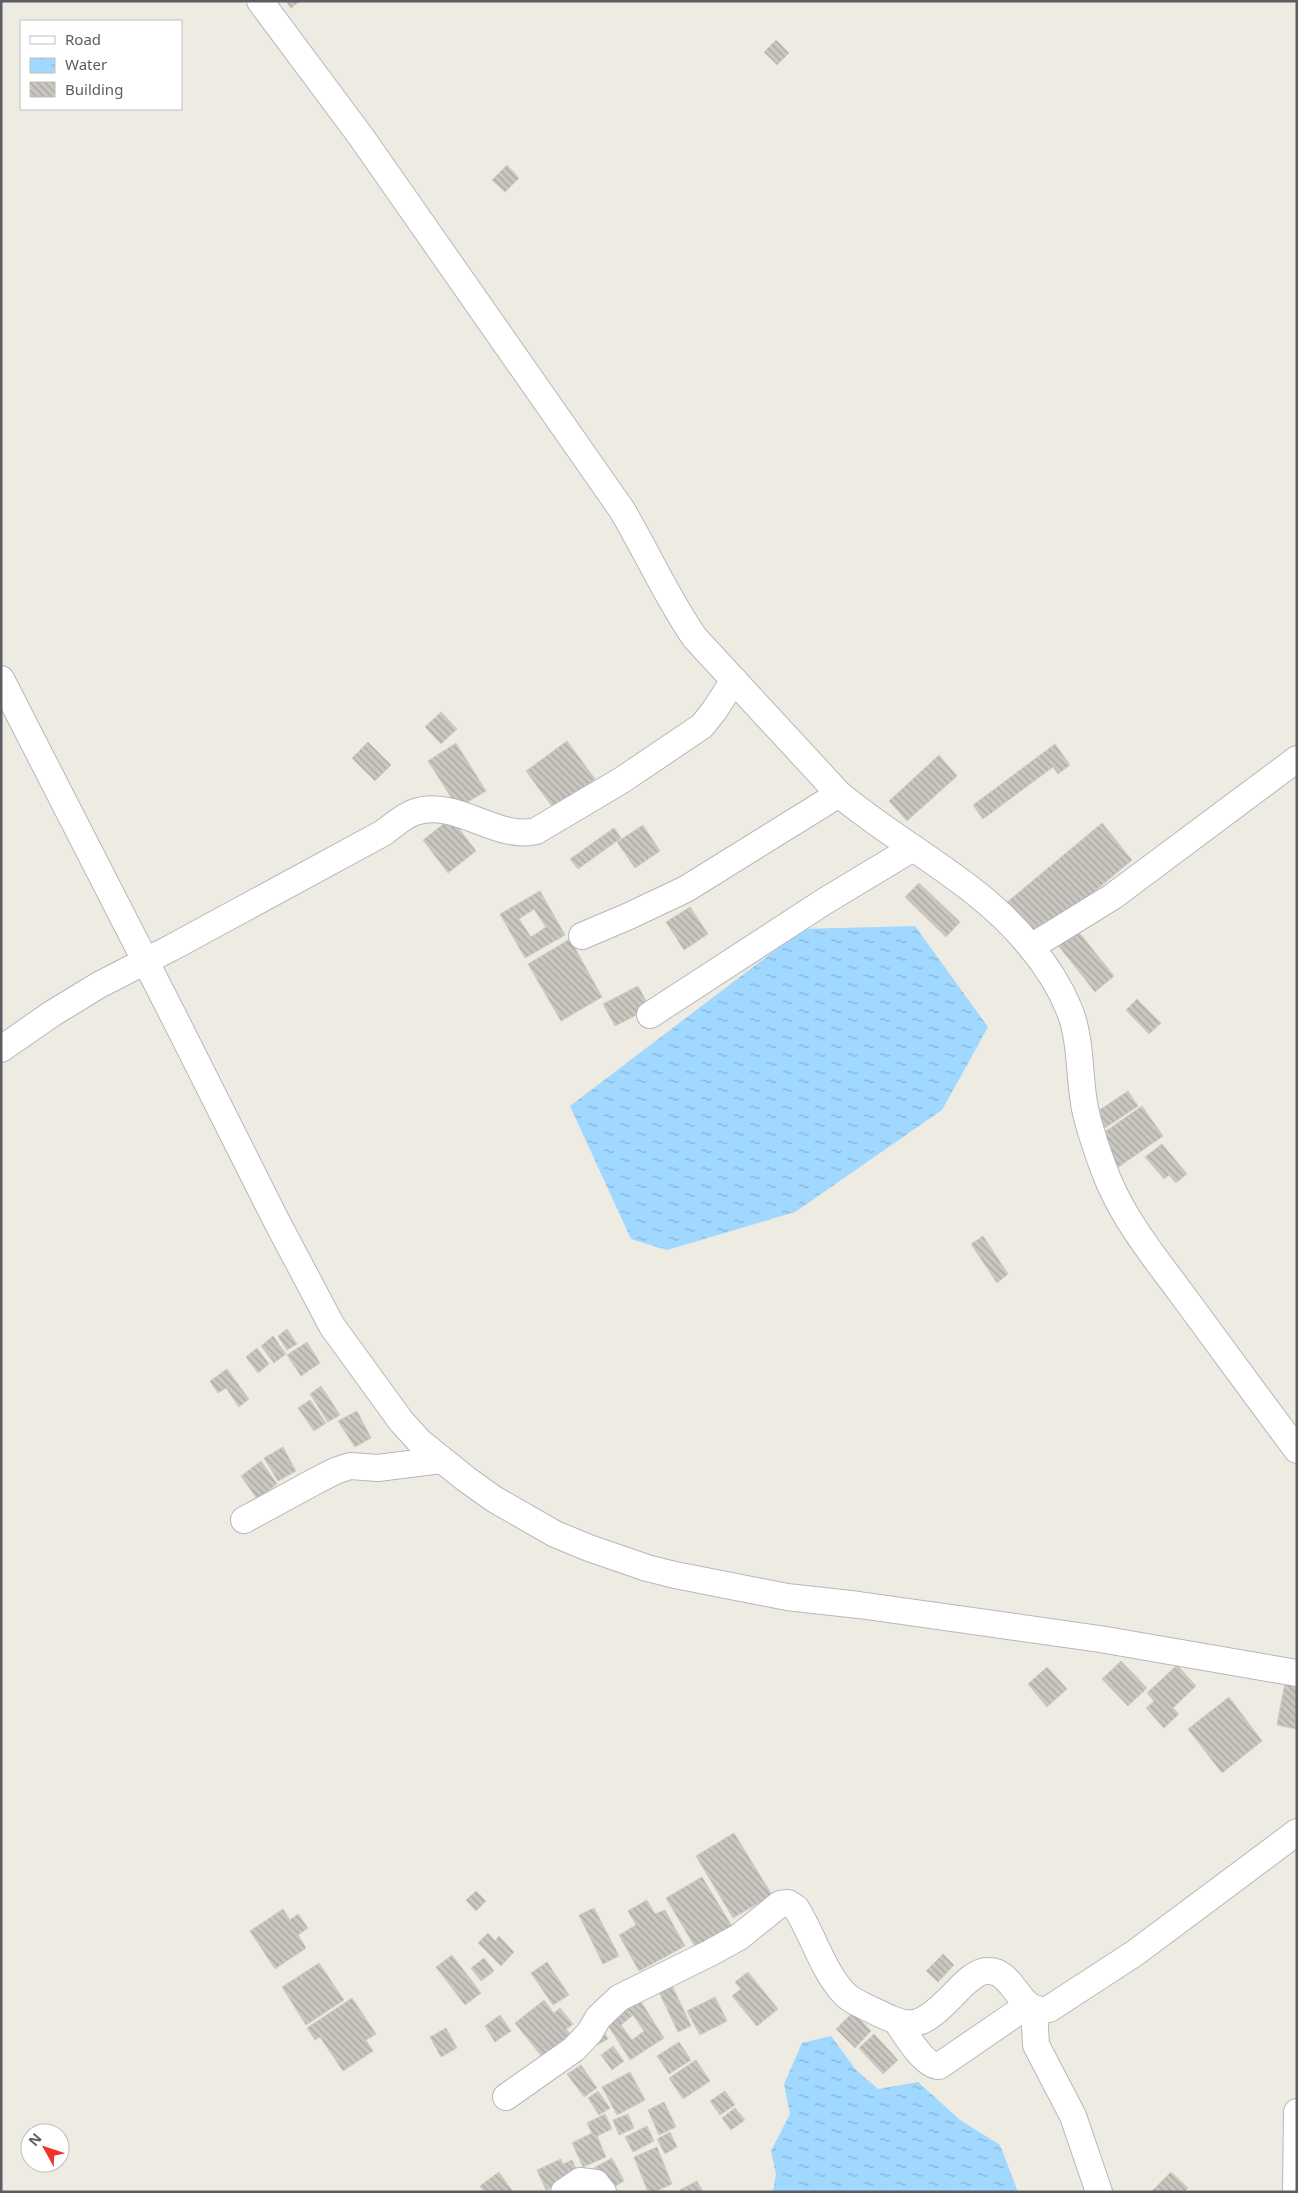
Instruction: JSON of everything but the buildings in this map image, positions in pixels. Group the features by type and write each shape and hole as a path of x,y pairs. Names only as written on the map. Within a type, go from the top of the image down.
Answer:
{"street":[{"path":"260,1 362,138 622,510 644,547 679,615 695,638 839,794 862,813 978,895 1007,919 1031,947 1058,987 1070,1011 1075,1034 1084,1106 1108,1181 1120,1207 1166,1273 1297,1450"},
{"path":"1,679 158,955 277,1222 332,1326 401,1421 420,1442 442,1460 494,1499 555,1534 622,1560 675,1575 787,1597 859,1605 1100,1639 1297,1673"},
{"path":"1,1049 91,989 158,955 383,833 416,812 438,810 467,816 516,833 527,834 536,831 622,780 702,726 714,712 734,680"},
{"path":"1031,947 1112,897 1297,759"},
{"path":"582,936 686,888 839,794"},
{"path":"650,1015 825,901 913,848"},
{"path":"244,1520 312,1483 350,1466 378,1468 442,1460"},
{"path":"506,2098 574,2049 590,2032 598,2018 619,1998 739,1937 780,1904 788,1903 796,1908 832,1977 847,1996 897,2022 912,2024 923,2022 967,1982 988,1970 997,1972 1031,2007 1041,2011 1049,2009 1135,1954 1297,1832"},
{"path":"897,2022 926,2061 933,2066 939,2066 1031,2007"},
{"path":"1031,2007 1036,2045 1073,2116 1099,2192"},
{"path":"1296,2192 1297,2112"},
{"path":"564,2192 580,2181 596,2183 603,2192"}],"water":[{"path":"915,926 988,1027 942,1110 795,1212 667,1250 631,1239 570,1106 803,929"},
{"path":"831,2036 856,2070 878,2089 918,2082 960,2120 1000,2145 1018,2192 773,2192 776,2174 771,2151 790,2114 784,2084 802,2043"}]}
